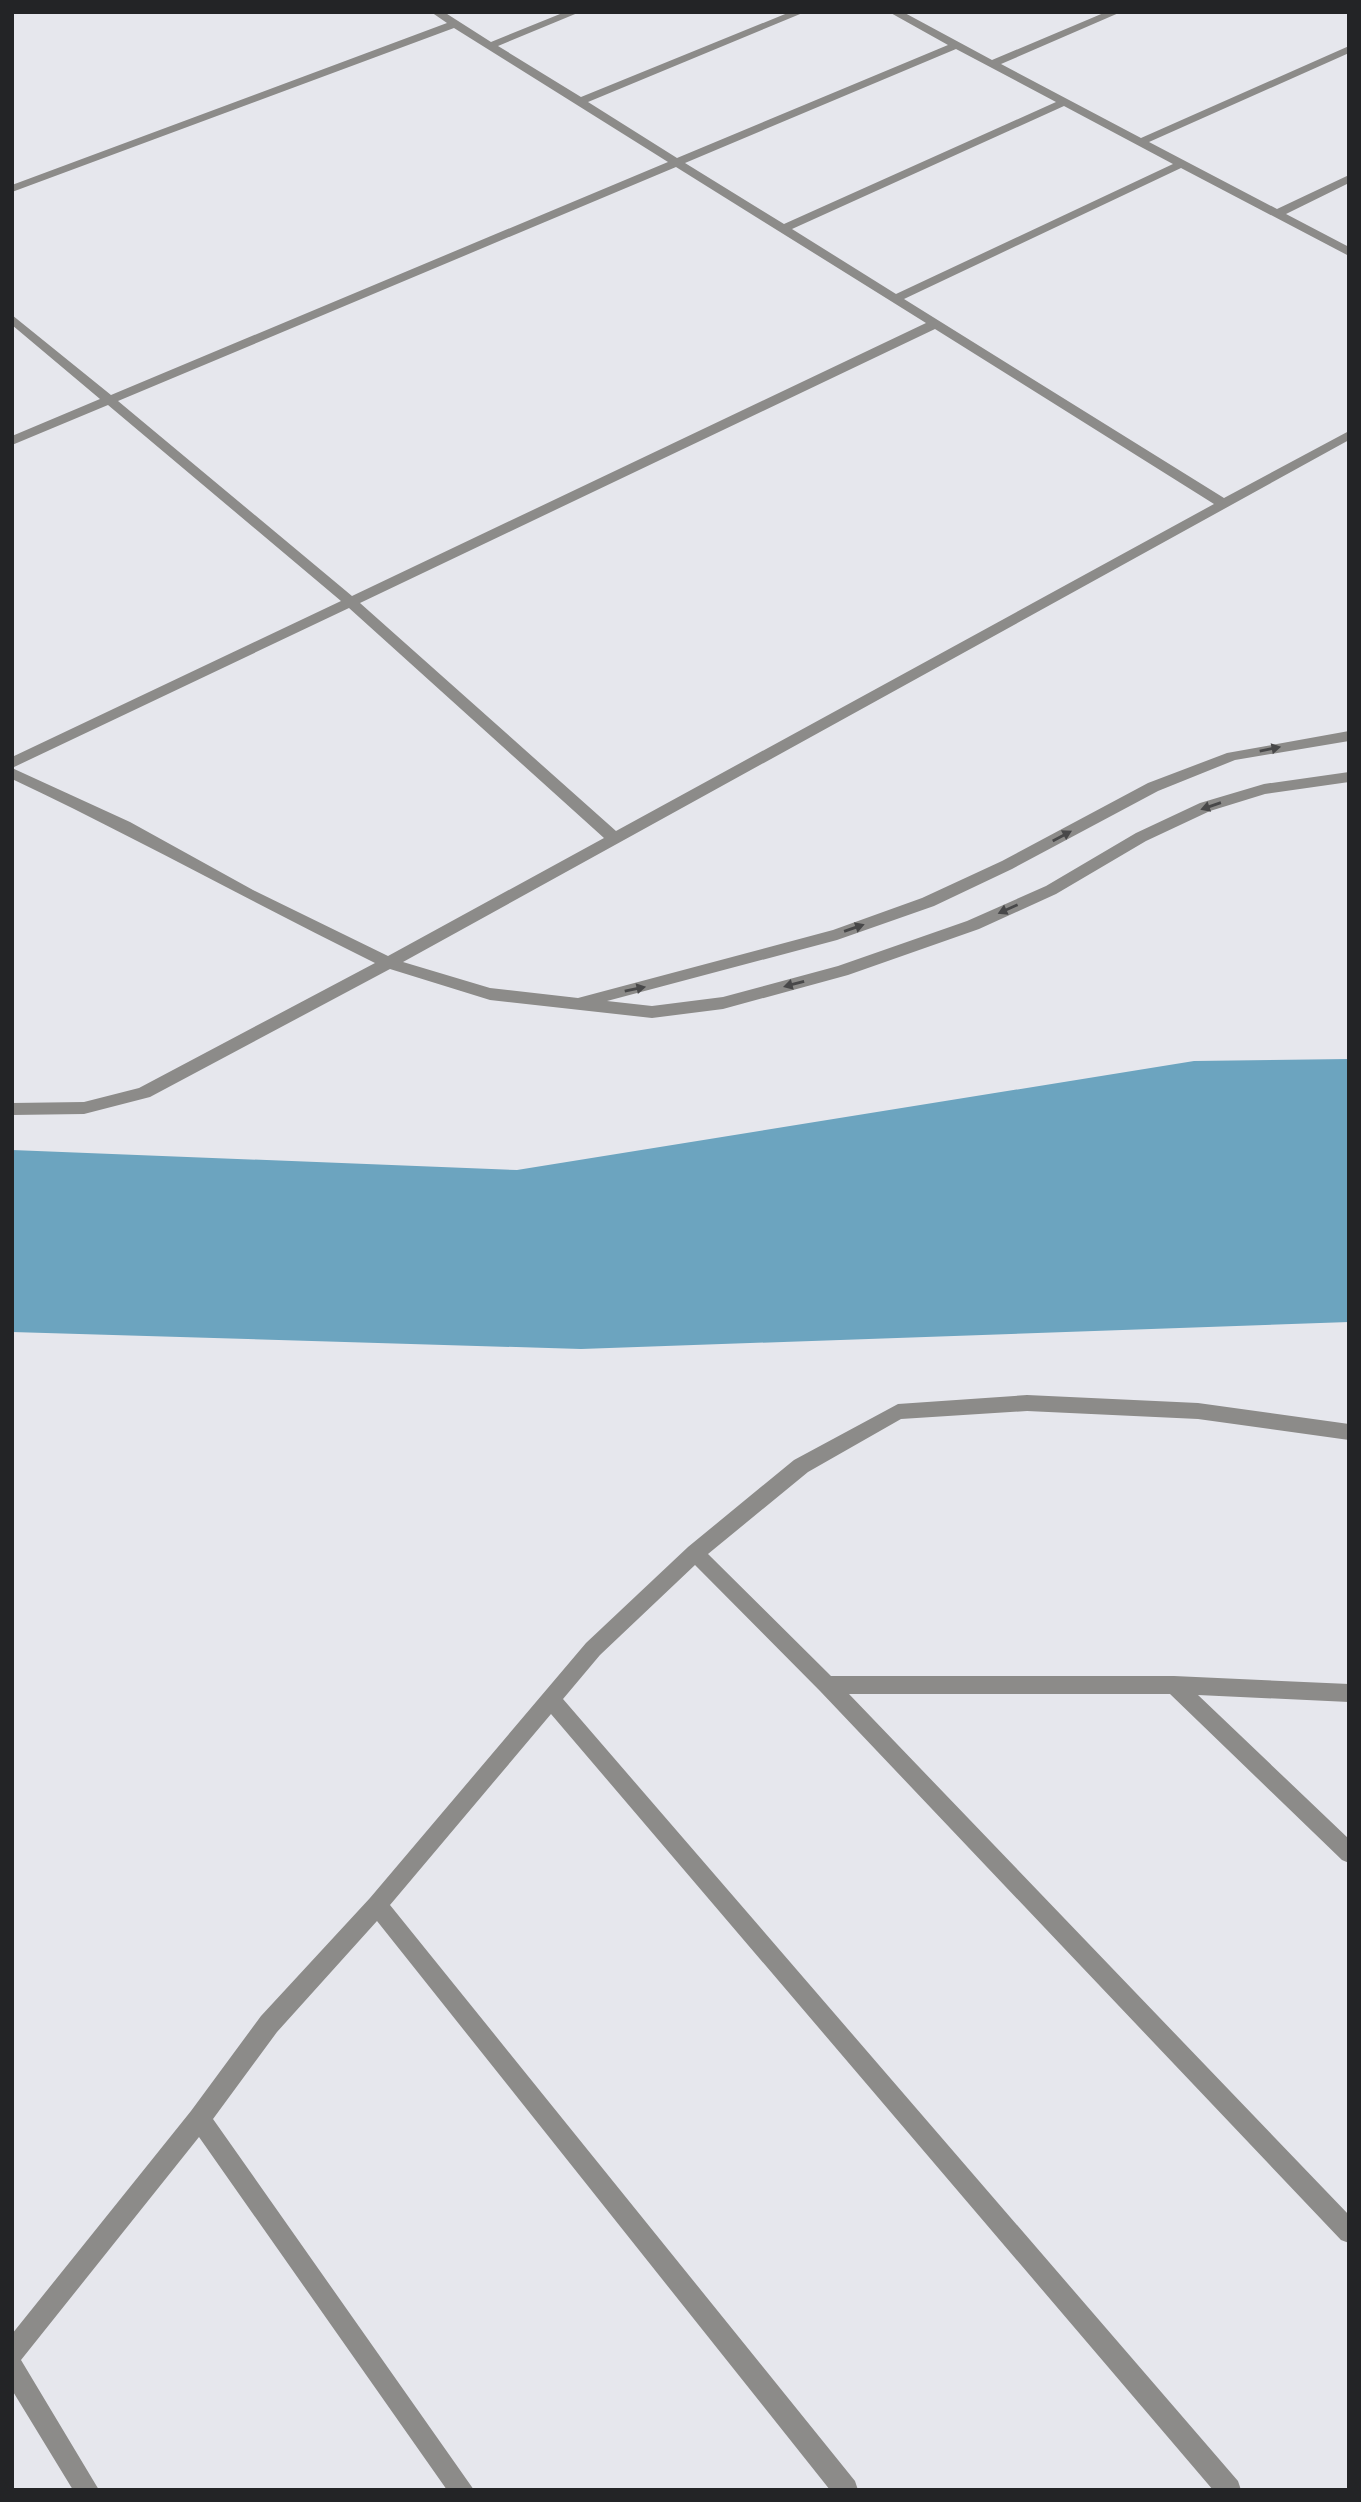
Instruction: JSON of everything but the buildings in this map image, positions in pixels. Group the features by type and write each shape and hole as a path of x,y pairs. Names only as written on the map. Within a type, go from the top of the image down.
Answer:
{"street":[{"path":"436,12 1224,504"},
{"path":"489,46 575,12"},
{"path":"579,102 800,12"},
{"path":"894,12 1349,253"},
{"path":"991,64 1116,12"},
{"path":"12,188 455,24"},
{"path":"12,441 956,45"},
{"path":"1140,142 1349,48"},
{"path":"783,229 1064,102"},
{"path":"895,299 1181,164"},
{"path":"1276,214 1349,178"},
{"path":"12,319 351,603 613,837"},
{"path":"12,763 935,324"},
{"path":"12,1109 84,1108 144,1093 1349,435"},
{"path":"568,1003 644,988 837,934 928,902 1007,865 1153,787 1192,771 1231,756 1349,736"},
{"path":"12,773 125,826 248,894 388,962 490,994 652,1012 723,1003 842,971 973,925 1052,890 1141,837 1205,807 1264,789 1349,777"},
{"path":"12,2353 199,2119 269,2024 377,1905 593,1649 695,1553 801,1466 898,1412 1040,1403 1198,1411 1349,1432"},
{"path":"695,1553 827,1685 1349,2232"},
{"path":"827,1685 1174,1685 1349,1693"},
{"path":"1174,1685 1349,1853"},
{"path":"551,1700 1229,2490"},
{"path":"377,1905 846,2490"},
{"path":"199,2119 462,2490"},
{"path":"12,2368 87,2490"}],"water":[{"path":"1349,1059 1349,1322 581,1349 12,1332 12,1150 517,1170 1194,1061"}]}
